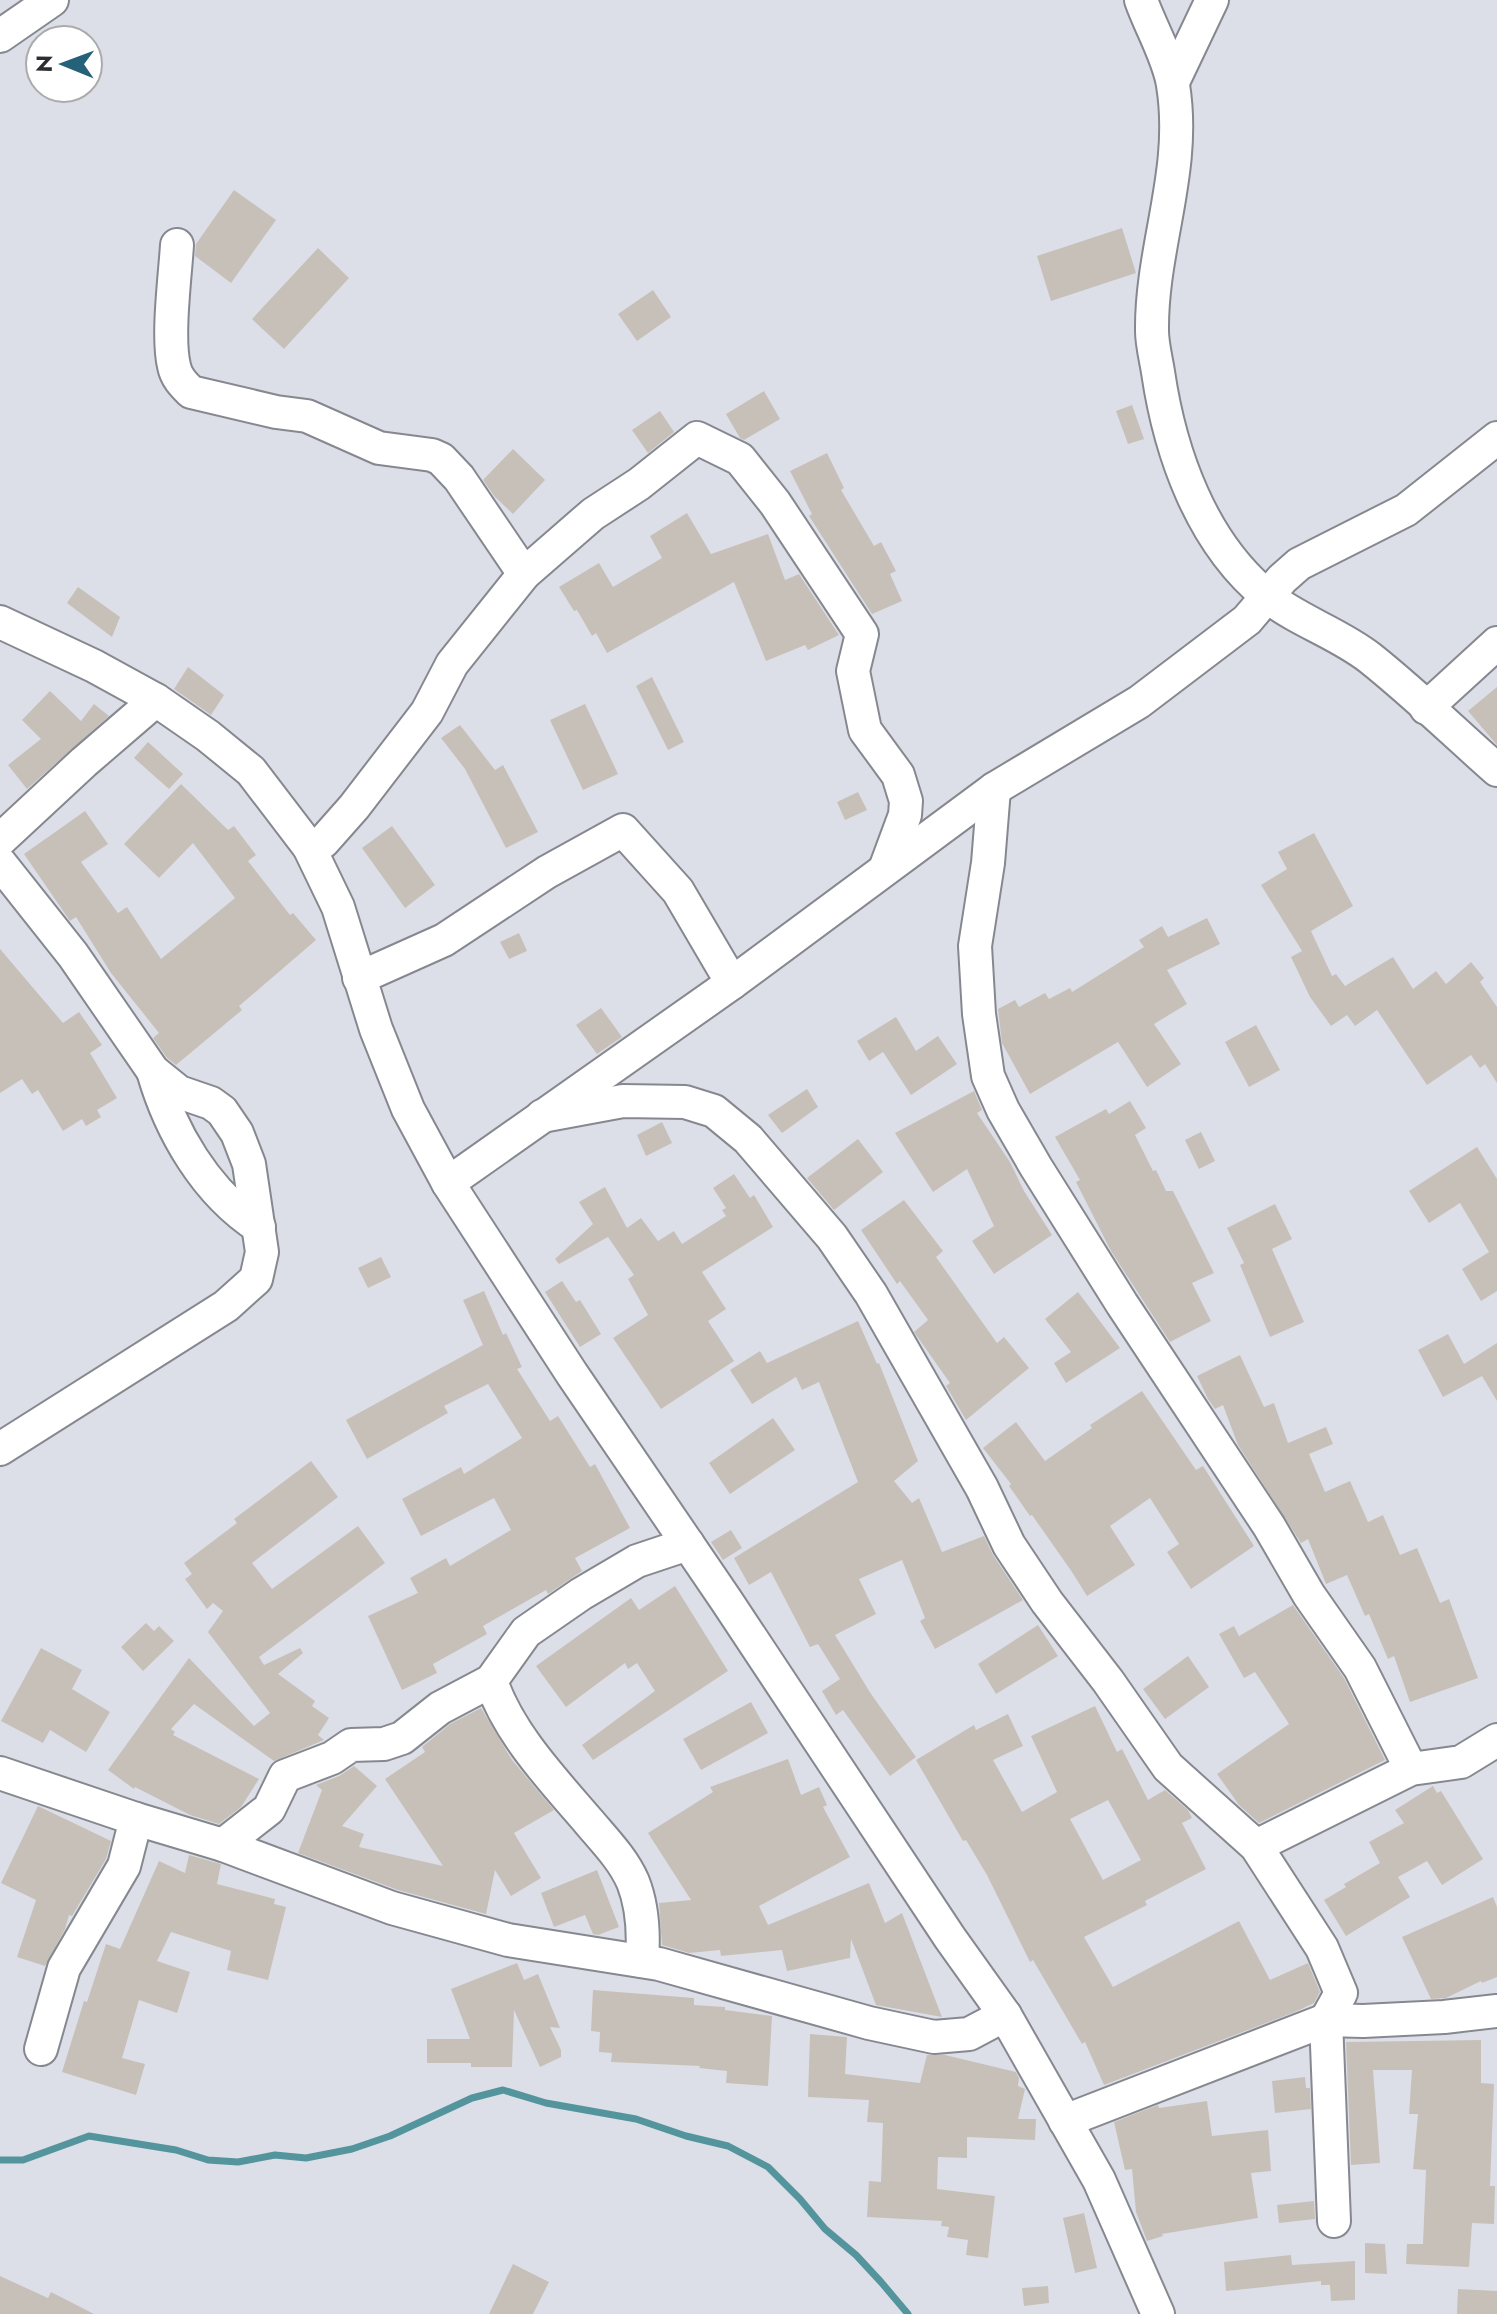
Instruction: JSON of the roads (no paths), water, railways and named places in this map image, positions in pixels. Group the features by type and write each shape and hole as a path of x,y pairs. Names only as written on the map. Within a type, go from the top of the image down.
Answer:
{"street":[{"path":"0,36 52,0"},
{"path":"1141,0 1173,82 1176,146 1172,189 1159,258 1152,331 1166,421 1188,481 1213,534 1242,571 1267,596 1340,637 1370,659 1497,770"},
{"path":"1173,82 1212,0"},
{"path":"177,245 171,350 181,383 191,392 212,398 307,416 379,448 441,459 459,478 524,574"},
{"path":"309,847 323,842 354,807 427,712 452,664 524,574 593,514 639,484 697,438 740,459 775,503 862,634 853,671 865,730 898,775 906,801 905,815 885,869"},
{"path":"448,1183 732,983 994,789 1139,702 1247,620 1299,564 1406,510 1497,438"},
{"path":"0,622 94,666 156,700 208,736 251,771 309,847 338,907 376,1029 408,1109 448,1183 572,1374 941,1925 1005,2015 1099,2180 1158,2314"},
{"path":"1426,708 1497,643"},
{"path":"0,840 156,700"},
{"path":"994,789 988,863 975,946 979,1014 988,1076 1003,1110 1036,1167 1122,1304 1269,1526 1309,1595 1360,1668 1411,1769"},
{"path":"359,978 444,940 547,872 623,830 678,891 732,983"},
{"path":"0,863 73,955 153,1071 179,1092 211,1103 222,1111 237,1133 249,1164 262,1252 256,1279 226,1306 0,1449"},
{"path":"153,1071 161,1099 205,1179 237,1213 259,1227"},
{"path":"542,1116 623,1101 685,1102 714,1111 748,1139 832,1237 871,1294 982,1488 1009,1545 1047,1602 1108,1681 1168,1767 1256,1846 1322,1948 1341,1993 1326,2020 1334,2221"},
{"path":"223,1845 269,1809 285,1776 332,1758 351,1745 384,1744 402,1738 440,1708 491,1681 526,1632 680,1532"},
{"path":"491,1681 516,1731 619,1856 633,1881 641,1909 644,1939 642,1961"},
{"path":"1256,1846 1411,1769 1461,1762 1497,1740"},
{"path":"0,1773 223,1845 392,1908 508,1940 642,1961 869,2023 934,2037 969,2034 1005,2015"},
{"path":"41,2049 64,1968 124,1866 136,1819"},
{"path":"1065,2121 1326,2020 1495,2018"}],"waterway":[{"path":"0,2160 23,2160 89,2136 176,2150 208,2160 238,2162 275,2155 306,2158 352,2149 390,2136 472,2098 503,2090 546,2103 636,2119 728,2146 768,2167 825,2229 856,2255 908,2314"}]}
